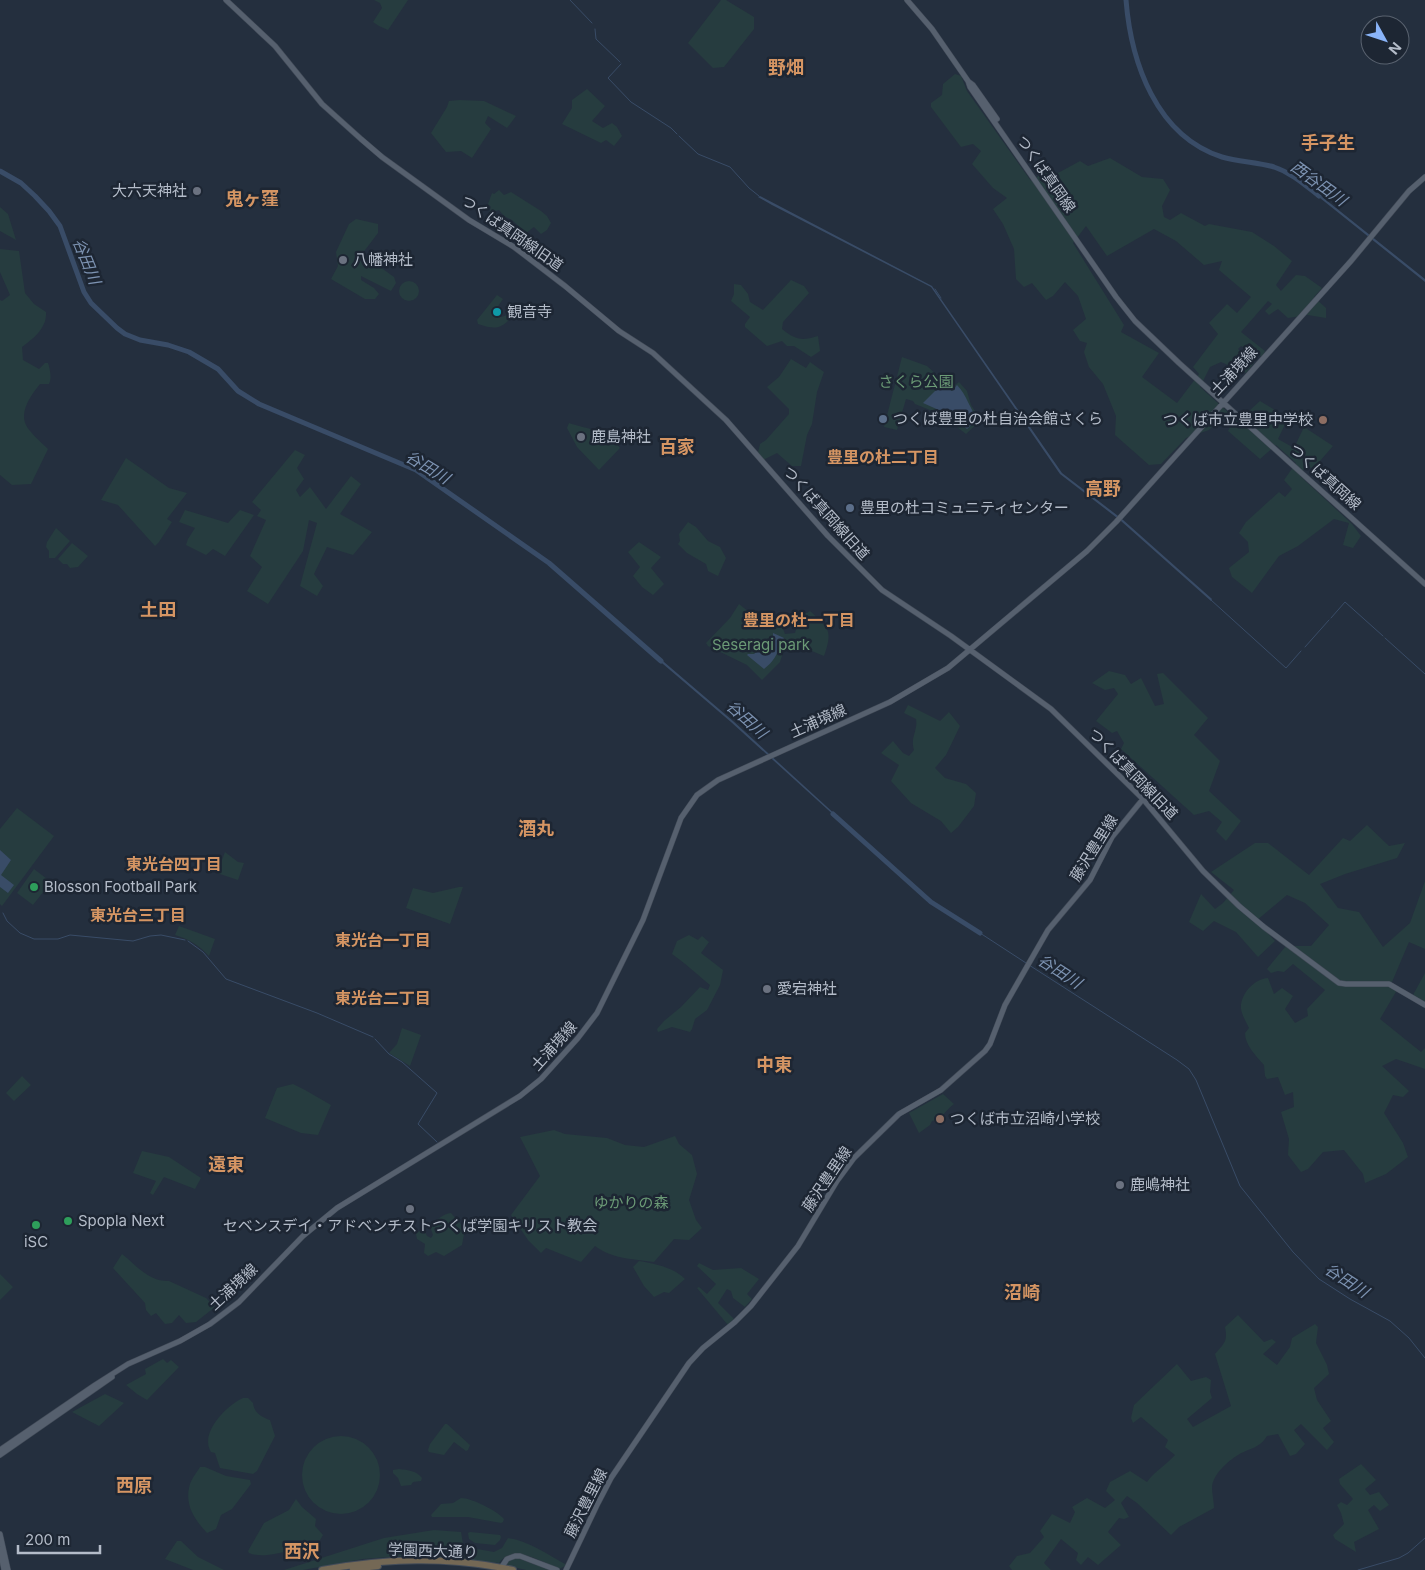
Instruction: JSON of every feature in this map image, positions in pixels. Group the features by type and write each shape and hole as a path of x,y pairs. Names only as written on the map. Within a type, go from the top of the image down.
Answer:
{"highway":[{"name":"学園西大通り","path":"322,1570 365,1563 410,1559 458,1561 513,1570"},
{"name":"学園西大通り","path":"347,1570 413,1563 458,1565 492,1570"}],"main road":[{"name":"つくば真岡線旧道","path":"226,0 275,46 322,104 360,139 469,220 514,246 619,331 653,353 726,420 828,536 877,586 940,628 1051,709 1143,799 1193,860 1239,906 1264,927 1336,981 1346,984 1389,984 1425,1004"},
{"name":"つくば真岡線","path":"908,0 932,29 968,81 970,87 1116,297 1135,321 1222,402 1425,584"},
{"name":"土浦境線","path":"141,1358 180,1341 205,1328 224,1315 303,1236 337,1208 520,1096 541,1079 584,1031 600,1008 643,920 676,829 687,807 703,790 715,782 895,699 948,668 1095,544 1409,191 1425,177"},
{"name":"藤沢豊里線","path":"567,1568 611,1478 689,1363 703,1348 736,1322 751,1306 798,1246 837,1181 854,1158 901,1113 941,1090 985,1052 1005,1005 1051,926 1090,880 1112,836 1143,799"},
{"path":"0,1450 106,1377 141,1358"},
{"path":"0,1455 141,1358"},
{"path":"0,1534 6,1570"},
{"path":"0,1549 6,1570"},
{"path":"501,1568 506,1559 518,1556 557,1570"}],"green space":[{"path":"374,0 408,0 388,30 373,22 382,8 380,3"},
{"path":"721,0 726,0 754,17 754,29 724,67 713,68 688,43"},
{"path":"955,74 961,76 967,91 1031,181 1049,169 1058,173 1080,161 1088,166 1110,158 1142,177 1163,179 1170,190 1162,206 1164,217 1170,220 1181,213 1205,226 1209,224 1252,232 1274,246 1292,261 1276,285 1281,291 1296,275 1305,276 1322,288 1314,297 1326,308 1326,318 1308,315 1288,318 1278,309 1269,315 1265,311 1272,304 1268,301 1241,332 1265,351 1263,357 1241,346 1238,349 1254,363 1246,373 1221,362 1210,367 1200,387 1238,421 1260,401 1288,418 1278,439 1294,448 1304,427 1333,446 1313,469 1306,465 1300,476 1352,524 1361,536 1353,548 1343,545 1349,523 1334,519 1298,546 1279,556 1252,593 1232,577 1229,568 1249,552 1248,542 1239,533 1246,522 1279,492 1285,497 1292,489 1284,480 1296,463 1276,445 1260,459 1228,431 1233,421 1224,414 1209,430 1186,438 1161,464 1149,465 1115,435 1116,416 1103,384 1089,367 1084,352 1087,343 1080,341 1073,330 1086,319 1078,296 1065,282 1053,296 1046,300 1032,283 1024,287 1016,279 1014,249 1003,224 993,209 1007,198 993,188 972,164 981,151 973,144 961,147 931,107 931,103 942,95 943,84","holes":["1086,226 1107,256 1154,229 1176,241 1204,265 1222,261 1219,270 1251,297 1237,313 1227,304 1209,323 1218,334 1193,367 1199,374 1177,403 1142,377 1159,353 1121,332 1124,325 1073,243"]},
{"path":"587,89 605,106 592,121 603,128 612,123 617,127 622,136 614,146 606,140 601,143 562,124 572,108 572,100"},
{"path":"449,101 484,101 516,116 507,128 488,116 485,123 491,129 472,158 461,151 446,152 431,133"},
{"path":"499,190 504,195 511,192 547,216 551,223 547,230 541,234 534,227 526,233 499,210 489,213 491,207 488,204 492,193 494,194"},
{"path":"0,207 8,214 16,240 0,231"},
{"path":"356,219 378,224 378,233 362,254 394,277 396,283 391,291 361,276 361,280 374,288 379,294 375,299 365,299 331,279 338,266 336,252 349,224"},
{"path":"0,249 19,251 25,293 34,304 46,312 42,328 22,347 23,360 39,369 45,363 48,363 50,373 49,384 40,384 27,403 24,414 24,420 28,428 48,449 31,484 12,485 0,475 0,300 2,301 10,295 0,272"},
{"path":"791,280 804,286 809,293 783,322 782,329 799,338 807,339 818,336 820,351 811,357 794,346 787,346 782,341 767,346 745,327 750,317 731,301 734,294 734,284 741,285 748,294 750,302 763,310"},
{"path":"409,281 416,284 419,291 416,298 409,301 402,298 399,291 402,284"},
{"path":"497,295 503,299 492,315 502,317 515,309 518,312 501,326 492,327 478,324 477,320"},
{"name":"さくら公園","path":"902,357 927,366 951,388 959,382 967,391 971,405 981,420 966,434 940,414 906,399 897,430 884,427"},
{"path":"791,359 806,368 810,362 824,372 817,392 812,424 807,435 801,466 792,466 777,453 761,461 757,457 760,444 766,440 789,414 789,409 767,387 779,377"},
{"path":"569,423 597,431 609,437 620,448 599,470 577,447 567,428"},
{"path":"295,450 305,455 297,468 304,479 296,490 300,497 310,487 326,509 351,476 361,484 340,514 372,532 353,555 327,547 314,574 323,586 317,596 300,586 317,523 309,520 303,551 268,604 247,591 262,567 250,556 266,520 257,516 261,510 252,502"},
{"path":"126,458 169,488 187,493 167,519 172,522 155,546 118,505 101,500"},
{"path":"185,510 228,523 240,510 254,515 225,556 213,549 206,555 186,545 195,528 179,522"},
{"path":"688,522 696,527 708,541 720,547 726,558 718,576 708,571 706,564 687,553 678,544 680,541 679,534"},
{"path":"56,528 70,541 55,558 49,558 49,551 46,547 47,542"},
{"path":"639,542 661,557 651,568 664,584 653,595 642,587 633,576 640,567 628,552"},
{"path":"72,543 88,556 78,567 70,568 58,559"},
{"name":"Seseragi park","path":"739,604 760,621 769,613 782,626 785,634 795,633 797,626 788,622 797,612 807,613 810,611 828,630 829,635 824,656 786,643 780,662 762,680 747,665 708,646 706,643 730,618"},
{"path":"1109,671 1125,675 1131,684 1141,678 1155,706 1164,704 1157,674 1163,673 1208,718 1194,735 1220,761 1209,791 1241,821 1226,841 1216,831 1222,822 1209,811 1194,815 1121,749 1124,743 1117,731 1112,733 1096,721 1118,694 1114,688 1105,690 1092,683"},
{"path":"908,705 940,721 949,712 960,726 946,755 935,768 945,778 966,784 976,793 974,806 951,833 941,821 911,803 891,781 899,765 881,753 893,741 903,753 909,756 914,750 913,741 916,719 904,713"},
{"path":"17,808 54,836 2,906 0,904 0,829"},
{"path":"1367,825 1389,846 1405,843 1397,858 1320,884 1338,908 1359,912 1383,947 1410,923 1425,881 1425,949 1409,942 1392,982 1389,984 1397,990 1380,1019 1421,1052 1425,1048 1425,1069 1396,1059 1382,1066 1409,1091 1403,1097 1393,1095 1384,1113 1403,1143 1408,1157 1386,1174 1365,1183 1363,1174 1344,1150 1323,1152 1308,1169 1301,1172 1288,1155 1289,1139 1281,1112 1294,1107 1293,1092 1285,1095 1278,1077 1267,1079 1265,1076 1264,1065 1252,1050 1245,1037 1245,1033 1249,1028 1241,1009 1241,1003 1249,988 1258,981 1268,978 1274,994 1282,988 1293,996 1285,1009 1295,1023 1308,1016 1307,1009 1325,990 1293,964 1284,972 1271,973 1267,969 1286,946 1311,946 1329,925 1305,903 1287,895 1256,921 1275,941 1258,957 1236,932 1214,921 1203,931 1189,922 1201,894 1215,909 1234,890 1211,872 1255,843 1268,843 1309,875 1343,838 1350,841"},
{"path":"225,852 238,862 244,863 238,880 217,873"},
{"name":"Blosson Football Park","path":"34,869 51,882 33,905 17,893"},
{"path":"463,887 450,924 406,908 413,888 433,893"},
{"path":"179,926 215,939 209,956 194,943 175,935"},
{"path":"689,935 698,940 702,936 709,942 701,953 723,970 720,985 707,1010 695,1019 690,1032 672,1027 658,1032 657,1029 664,1021 700,987 708,990 710,985 672,954 677,941"},
{"path":"1425,973 1425,1002 1413,995"},
{"path":"402,1028 421,1035 410,1066 389,1053 397,1044"},
{"path":"22,1076 31,1085 14,1101 6,1093"},
{"path":"293,1084 331,1105 318,1135 301,1133 265,1118 277,1088"},
{"path":"943,1094 954,1104 919,1133 909,1113"},
{"name":"ゆかりの森","path":"554,1130 565,1134 607,1138 625,1145 644,1147 675,1136 679,1144 692,1155 697,1174 689,1200 696,1220 702,1228 689,1240 674,1239 654,1262 608,1254 595,1246 581,1262 546,1248 541,1253 528,1240 511,1215 540,1176 520,1137"},
{"path":"142,1151 169,1157 201,1178 195,1189 164,1177 153,1195 150,1193 156,1181 133,1173"},
{"path":"451,1213 465,1229 462,1245 444,1256 436,1252 428,1256 424,1253 425,1244 417,1239 416,1234 423,1228 427,1236 431,1238 433,1235 430,1226 442,1216"},
{"path":"122,1254 149,1276 162,1281 169,1281 206,1298 215,1307 196,1322 186,1323 179,1315 172,1323 165,1324 156,1313 151,1316 146,1310 145,1303 113,1268"},
{"path":"639,1261 669,1269 685,1279 669,1293 664,1292 654,1297 644,1286 633,1267"},
{"path":"699,1263 713,1270 741,1268 759,1279 747,1294 752,1299 745,1307 733,1298 731,1291 727,1289 718,1303 734,1319 728,1325 697,1288 699,1287 707,1294 716,1284 697,1266"},
{"path":"0,1274 13,1287 0,1300"},
{"path":"1238,1315 1264,1342 1272,1339 1276,1342 1263,1354 1277,1365 1290,1347 1292,1338 1315,1324 1318,1327 1316,1343 1327,1365 1329,1374 1314,1388 1317,1400 1331,1421 1323,1428 1334,1442 1327,1450 1301,1424 1294,1430 1305,1444 1296,1454 1290,1456 1278,1434 1267,1436 1258,1446 1234,1458 1218,1473 1212,1488 1214,1508 1179,1527 1171,1535 1127,1496 1121,1503 1129,1517 1119,1518 1108,1532 1121,1545 1098,1565 1088,1557 1081,1565 1076,1560 1078,1553 1061,1539 1044,1563 1051,1570 1012,1570 1009,1566 1017,1556 1030,1553 1044,1537 1040,1531 1052,1514 1070,1523 1075,1512 1072,1507 1087,1498 1105,1508 1115,1500 1106,1491 1110,1482 1130,1471 1147,1482 1175,1455 1165,1447 1168,1440 1141,1417 1133,1423 1131,1418 1134,1405 1177,1364 1191,1381 1206,1377 1211,1380 1210,1392 1212,1398 1187,1419 1193,1427 1231,1406 1215,1354 1226,1339 1225,1327"},
{"path":"163,1359 167,1363 171,1360 179,1367 147,1400 126,1385 146,1374 145,1369"},
{"path":"105,1394 124,1403 99,1426 72,1412"},
{"path":"243,1398 248,1398 261,1416 270,1420 275,1436 257,1471 253,1474 220,1468 215,1453 211,1452 208,1445 216,1420"},
{"path":"445,1424 470,1445 468,1450 466,1451 454,1442 444,1455 429,1452 430,1444"},
{"path":"341,1436 356,1439 369,1447 377,1460 380,1475 377,1490 369,1503 356,1511 341,1514 326,1511 313,1503 305,1490 302,1475 305,1460 313,1447 326,1439"},
{"path":"1361,1464 1376,1480 1365,1489 1370,1495 1379,1492 1389,1505 1380,1511 1374,1505 1368,1510 1379,1529 1354,1542 1356,1552 1335,1539 1333,1535 1344,1524 1337,1505 1341,1502 1347,1505 1353,1499 1340,1484 1339,1479"},
{"path":"200,1467 205,1467 226,1476 250,1480 251,1484 232,1509 221,1515 216,1529 207,1533 194,1517 188,1498 190,1484"},
{"path":"399,1469 415,1472 422,1478 421,1481 401,1486 398,1478 393,1473 393,1470"},
{"path":"461,1498 471,1500 490,1509 504,1519 503,1522 468,1517 432,1517 431,1515 441,1504 453,1503"},
{"path":"296,1499 316,1519 315,1526 323,1535 320,1540 275,1554 256,1555 249,1553 248,1551 264,1523 289,1510"},
{"path":"434,1530 461,1532 463,1544 466,1547 494,1552 502,1548 508,1538 516,1540 538,1548 565,1564 565,1566 559,1569 520,1554 505,1557 499,1563 416,1555 363,1559 303,1570 284,1570 384,1538"},
{"path":"468,1533 500,1535 501,1537 495,1545 475,1543 469,1539"},
{"path":"177,1541 181,1541 198,1557 224,1570 193,1570 165,1559"},
{"path":"517,1558 551,1570 526,1570 505,1565 506,1561"}],"water":[{"path":"1316,192 1425,279 1425,282 1315,194"},
{"path":"760,196 932,286 1062,473 1122,519 1212,599 1211,601 1121,521 1060,474 931,287 772,205 758,197"},
{"path":"942,384 952,391 957,385 978,419 967,429 950,415 923,403"},
{"path":"773,633 784,639 780,642 775,658 764,669 747,655 754,654 773,637"},
{"path":"657,656 733,721 838,817 656,658"},
{"path":"0,850 11,860 1,875 14,885 8,893 0,887"}],"waterway":[{"path":"570,0 592,23"},
{"name":"西谷田川","path":"1126,0 1134,48 1141,71 1151,94 1164,114 1180,132 1199,147 1222,157 1268,165 1281,170 1319,196"},
{"path":"595,29 596,39 620,62"},
{"path":"621,64 608,78 631,102 677,134"},
{"path":"679,136 698,154 730,167 759,196"},
{"name":"谷田川","path":"0,171 21,183 49,211 60,226 84,292 91,303 125,334 140,340 168,345 189,352 218,369 238,391 259,404 416,470 549,563 661,661"},
{"path":"935,289 941,298"},
{"path":"1211,600 1286,668 1301,651"},
{"path":"1331,618 1345,602 1383,636"},
{"path":"1305,647 1329,620"},
{"path":"1385,638 1425,674"},
{"name":"谷田川","path":"833,814 931,902 980,933"},
{"path":"3,913 7,921 20,933 34,939 58,939 70,935 133,941 161,935 185,940"},
{"name":"谷田川","path":"980,933 1026,963"},
{"path":"188,941 203,952 226,979 317,1013 373,1037"},
{"name":"谷田川","path":"1029,965 1189,1069 1196,1080 1240,1186 1293,1252 1319,1279 1390,1321 1409,1338 1425,1358"},
{"path":"375,1039 389,1054 402,1062 437,1093 418,1124 437,1142"},
{"path":"1358,1570 1399,1558 1408,1553 1425,1538"}],"place":[{"name":"大六天神社","path":"197,191"},
{"name":"八幡神社","path":"343,260"},
{"name":"観音寺","path":"497,312"},
{"name":"つくば豊里の杜自治会館さくら","path":"883,419"},
{"name":"つくば市立豊里中学校","path":"1323,420"},
{"name":"鹿島神社","path":"581,437"},
{"name":"豊里の杜コミュニティセンター","path":"850,508"},
{"name":"Blosson Football Park","path":"34,887"},
{"name":"愛宕神社","path":"767,989"},
{"name":"つくば市立沼崎小学校","path":"940,1119"},
{"name":"鹿嶋神社","path":"1120,1185"},
{"name":"セベンスデイ・アドベンチストつくば学園キリスト教会","path":"410,1209"},
{"name":"Spopla Next","path":"68,1221"},
{"name":"iSC","path":"36,1225"}],"district":[{"name":"野畑","path":"786,68"},
{"name":"手子生","path":"1328,143"},
{"name":"鬼ヶ窪","path":"252,199"},
{"name":"百家","path":"677,447"},
{"name":"豊里の杜二丁目","path":"883,457"},
{"name":"高野","path":"1103,489"},
{"name":"土田","path":"158,610"},
{"name":"豊里の杜一丁目","path":"799,620"},
{"name":"酒丸","path":"536,829"},
{"name":"東光台四丁目","path":"174,864"},
{"name":"東光台三丁目","path":"138,915"},
{"name":"東光台一丁目","path":"383,940"},
{"name":"東光台二丁目","path":"383,998"},
{"name":"中東","path":"774,1065"},
{"name":"遠東","path":"226,1165"},
{"name":"沼崎","path":"1022,1293"},
{"name":"西原","path":"134,1486"},
{"name":"西沢","path":"302,1552"}]}
